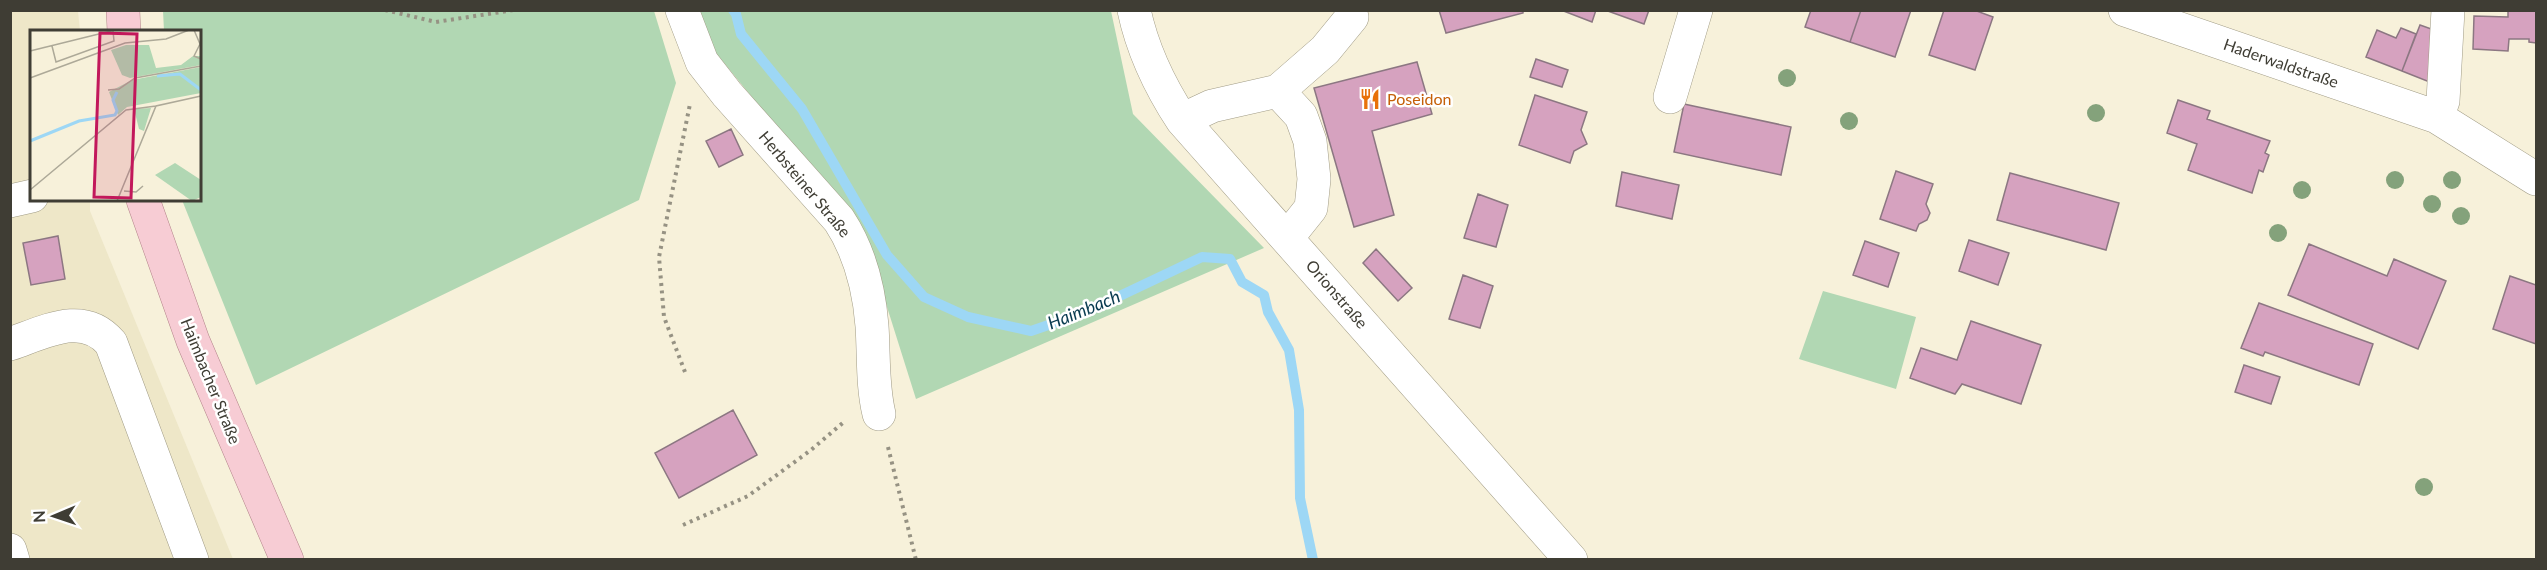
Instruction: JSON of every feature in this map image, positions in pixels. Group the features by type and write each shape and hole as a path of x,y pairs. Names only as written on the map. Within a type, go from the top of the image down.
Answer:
{"main road":[{"path":"123,10 124,30"},
{"name":"Haimbacher Straße","path":"143,201 193,341 287,560"}],"street":[{"name":"Herbsteiner Straße","path":"682,10 702,62 727,94 839,220 854,242 863,267 872,324 877,405"},
{"name":"Orionstraße","path":"1134,10 1137,24 1168,98 1182,120 1571,560"},
{"path":"1670,97 1696,10"},
{"name":"Haderwaldstraße","path":"2125,10 2437,117 2536,179"},
{"path":"2437,117 2443,101 2448,10"},
{"path":"1182,120 1212,106 1278,91 1325,50 1352,17"},
{"path":"1278,91 1300,116 1310,141 1314,179 1311,208 1287,238"},
{"path":"10,201 30,196"},
{"path":"16,342 71,324 85,325 104,334 111,343 192,560"},
{"path":"10,550 13,560"}],"path":[{"path":"385,10 436,21 514,10"},
{"path":"685,372 664,317 659,257 685,123 702,62"},
{"path":"683,525 748,496 877,405 916,560"}],"shaded area":[{"path":"10,11 78,11 80,30 30,30 30,201 90,201 90,211 233,559 11,559"}],"green space":[{"path":"163,11 654,11 676,83 639,200 256,385 182,201 201,201 201,30 164,30"},
{"path":"696,11 1111,11 1133,114 1264,248 916,399 864,234 706,41"},
{"path":"1823,291 1916,317 1896,389 1799,359"}],"building":[{"path":"1439,10 1523,10 1523,13 1446,33"},
{"path":"1561,10 1596,10 1592,22"},
{"path":"1605,10 1649,10 1644,24"},
{"path":"1811,10 1861,10 1850,42 1805,27"},
{"path":"1861,10 1911,10 1895,57 1850,42"},
{"path":"1944,10 1974,10 1993,17 1975,70 1929,55"},
{"path":"2508,10 2536,10 2536,43 2529,42 2529,39 2509,39 2508,51 2473,49 2474,16 2508,17"},
{"path":"2420,25 2437,31 2432,83 2402,71"},
{"path":"2401,28 2416,34 2402,71 2366,57 2377,30 2396,38"},
{"path":"1536,59 1568,70 1562,87 1530,77"},
{"path":"1417,62 1432,114 1372,131 1394,215 1354,227 1314,88"},
{"path":"1535,95 1587,112 1581,130 1587,144 1574,151 1570,163 1519,145"},
{"path":"2178,100 2210,111 2207,119 2270,141 2265,153 2269,155 2263,172 2259,170 2252,193 2188,170 2197,144 2167,133"},
{"path":"1684,104 1791,127 1781,175 1674,152"},
{"path":"731,129 743,155 719,167 706,141"},
{"path":"1896,171 1933,184 1926,204 1930,213 1927,220 1919,224 1916,231 1880,219"},
{"path":"1622,172 1679,185 1672,219 1616,206"},
{"path":"2010,173 2119,203 2106,250 1997,220"},
{"path":"1478,194 1508,205 1496,247 1464,238"},
{"path":"58,236 65,279 31,285 23,243"},
{"path":"1969,240 2009,253 1998,285 1959,271"},
{"path":"1865,241 1899,253 1888,287 1853,275"},
{"path":"2309,244 2387,276 2394,259 2446,281 2418,349 2288,295"},
{"path":"1376,249 1412,288 1398,301 1363,263"},
{"path":"1463,275 1493,286 1480,328 1449,319"},
{"path":"2510,276 2536,285 2536,344 2493,329"},
{"path":"2259,303 2373,344 2359,385 2265,352 2263,356 2241,348"},
{"path":"1971,321 2041,345 2021,404 1962,384 1955,394 1910,378 1921,348 1957,360"},
{"path":"2244,365 2280,377 2271,404 2235,392"},
{"path":"733,410 757,455 679,498 655,453"}],"waterway":[{"name":"Haimbach","path":"733,10 741,34 802,109 887,255 924,297 968,317 1031,331 1086,312 1202,257 1230,259 1242,282 1264,295 1268,312 1289,350 1299,410 1300,498 1313,560"}],"place":[{"name":"Poseidon","path":"1370,99"}]}
